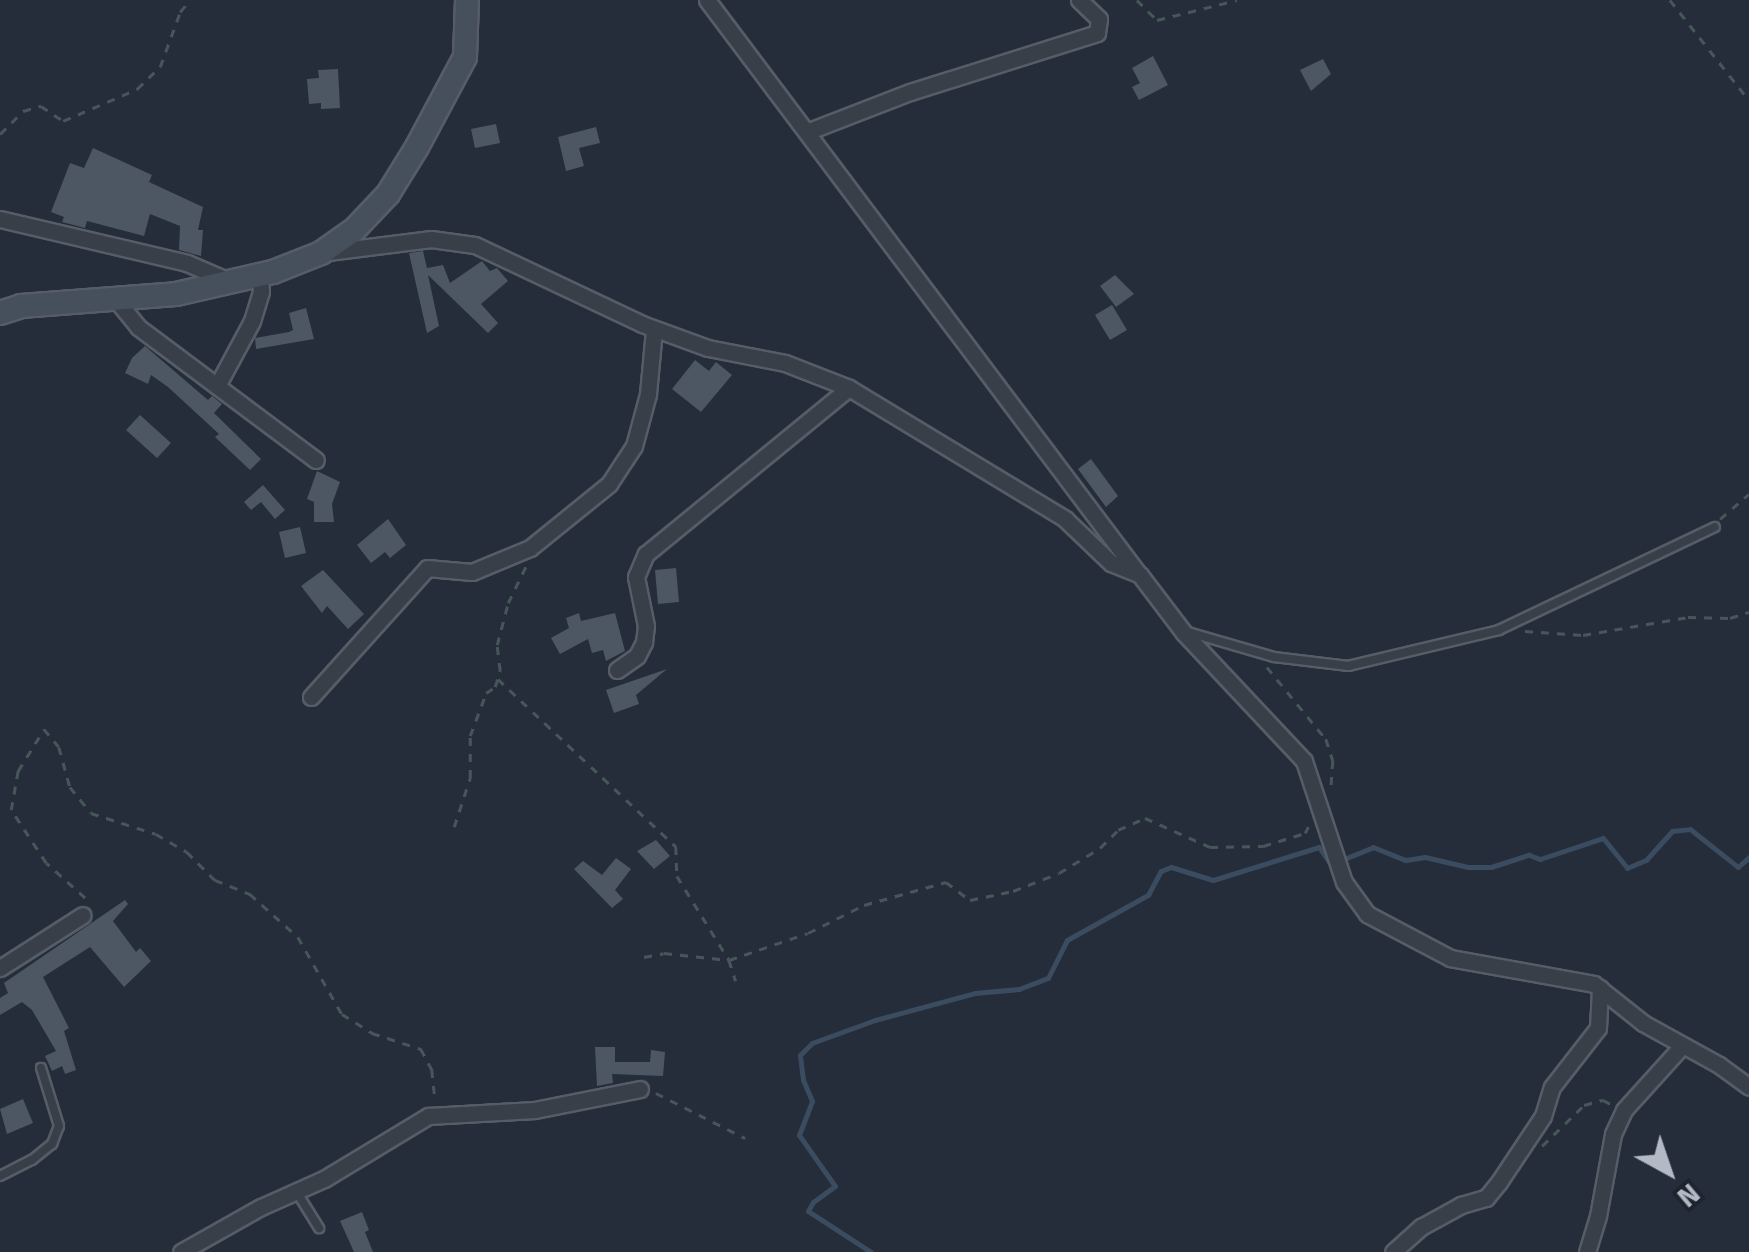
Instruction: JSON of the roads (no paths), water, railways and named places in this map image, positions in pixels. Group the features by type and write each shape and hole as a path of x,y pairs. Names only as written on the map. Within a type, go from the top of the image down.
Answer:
{"main road":[{"path":"7,309 118,302 232,283 320,253 354,230 388,194 417,147 465,57 468,0"}],"street":[{"path":"708,0 1180,628 1304,761 1344,882 1366,914 1450,958 1563,976 1600,988 1682,1047 1719,1065 1749,1088"},
{"path":"809,132 910,92 1098,33 1099,19 1079,0"},
{"path":"0,219 187,263 232,283"},
{"path":"320,253 432,239 475,245 588,302 654,328 708,348 785,363 849,388 1065,520 1111,563 1140,575"},
{"path":"216,386 252,321 261,290 260,275"},
{"path":"118,302 138,328 316,460"},
{"path":"312,697 428,568 472,572 530,548 609,484 628,460 648,394 654,328"},
{"path":"617,670 637,656 644,642 646,626 636,576 646,554 849,388"},
{"path":"0,968 83,916"},
{"path":"1392,1252 1422,1227 1461,1204 1486,1198 1499,1182 1543,1116 1552,1087 1598,1028 1600,988"},
{"path":"1586,1252 1601,1204 1613,1134 1624,1110 1682,1047"},
{"path":"181,1252 428,1116 534,1110 640,1088"}],"lane":[{"path":"1180,628 1213,642 1348,666 1498,630 1715,527"},
{"path":"0,1176 45,1151 59,1126 41,1068"},
{"path":"296,1191 320,1228"}],"waterway":[{"path":"1344,859 1373,847 1406,860 1425,857 1468,867 1491,867 1529,855 1540,859 1603,838 1627,868 1646,860 1672,831 1690,829 1738,867 1749,857"},
{"path":"871,1252 808,1211 813,1202 835,1186 799,1135 812,1101 803,1080 800,1055 812,1043 875,1020 975,993 1019,989 1048,978 1067,940 1148,895 1161,871 1171,867 1213,880 1319,847 1329,862"}]}
